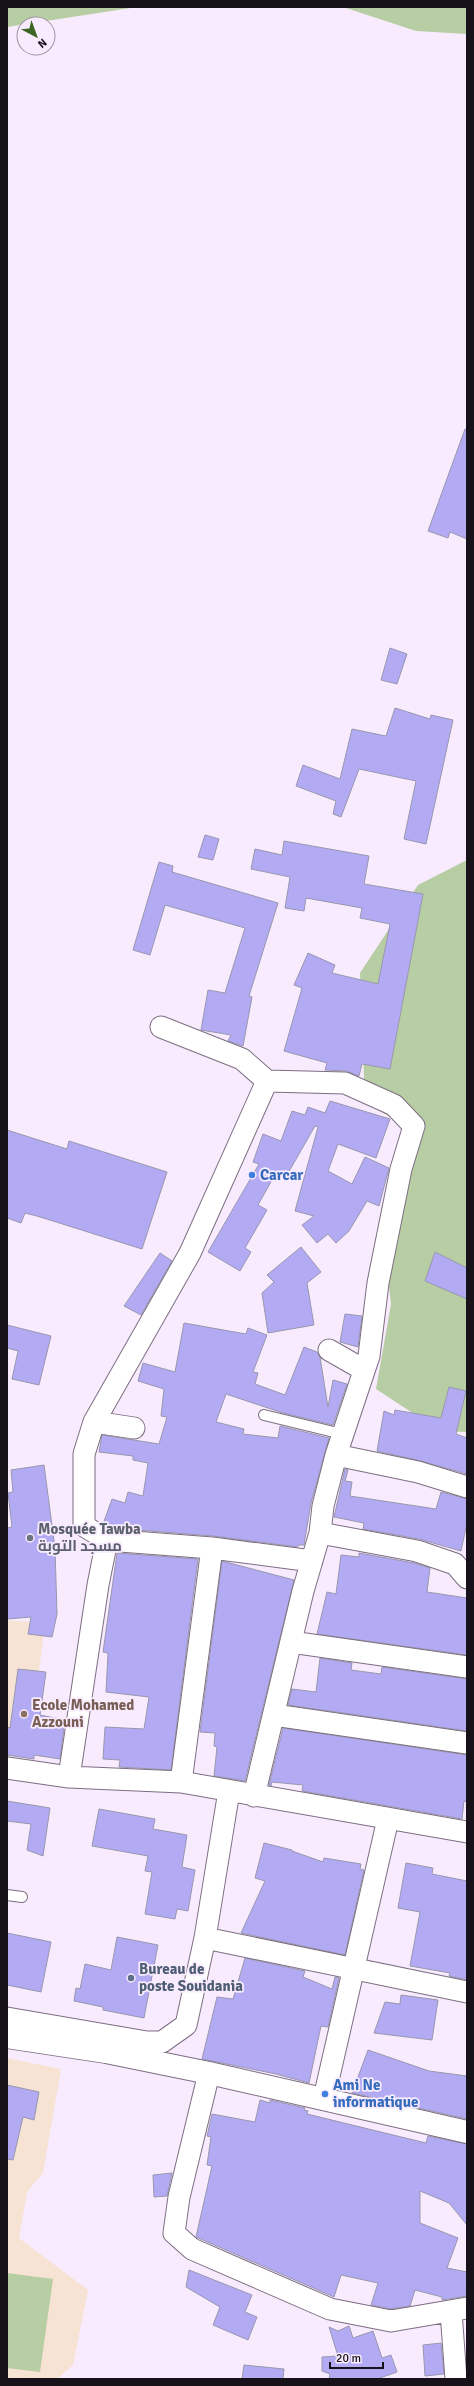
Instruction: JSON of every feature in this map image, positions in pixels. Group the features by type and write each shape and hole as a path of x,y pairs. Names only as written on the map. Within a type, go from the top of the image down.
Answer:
{"street":[{"path":"161,1027 242,1059 267,1081 345,1083 394,1106 414,1126 401,1169 378,1283 369,1356 336,1455 323,1506 320,1533 291,1642 254,1796"},
{"path":"267,1081 190,1253 94,1422 84,1454 84,1526 107,1540 212,1548 312,1561"},
{"path":"329,1350 364,1370"},
{"path":"94,1422 134,1428"},
{"path":"336,1455 418,1472 467,1487"},
{"path":"320,1533 417,1551 455,1564 467,1578"},
{"path":"68,1777 98,1585 107,1540"},
{"path":"181,1782 212,1548"},
{"path":"291,1642 467,1667"},
{"path":"274,1715 467,1743"},
{"path":"7,1768 68,1777 181,1782 254,1796 467,1832"},
{"path":"7,2018 147,2042 162,2042 186,2025 205,1938 229,1791"},
{"path":"324,2098 388,1819"},
{"path":"205,1938 467,1992"},
{"path":"7,2037 106,2052 209,2073 324,2098 467,2132"},
{"path":"209,2073 179,2197 174,2234 192,2249 330,2309 391,2321 459,2310 456,2379"}],"lane":[{"path":"264,1414 342,1434"},
{"path":"7,1895 22,1897"}],"shaded area":[{"name":"Ecole Mohamed Azzouni","path":"7,1620 45,1623 39,1671 46,1672 34,1759 7,1755"},
{"path":"7,2058 61,2069 43,2173 27,2192 19,2238 88,2290 73,2365 57,2379 7,2379"}],"green space":[{"path":"7,7 137,7 56,19 56,16 16,16 16,26 7,27"},
{"path":"343,7 467,7 467,34 416,31"},
{"path":"467,860 467,1432 440,1431 376,1389 391,1304 384,1243 418,1132 365,1103 360,973 418,885"},
{"path":"7,2273 53,2279 40,2372 7,2368"}],"building":[{"path":"465,429 467,429 467,539 450,532 448,538 428,531"},
{"path":"390,648 407,654 397,684 381,680"},
{"path":"395,708 430,719 431,715 453,720 426,844 404,839 416,781 359,769 341,817 333,814 336,801 296,786 303,765 340,779 352,729 386,736"},
{"path":"205,835 219,839 213,860 198,857"},
{"path":"284,841 369,856 364,884 423,894 390,1069 362,1064 359,1076 346,1071 325,1070 327,1063 284,1051 302,988 294,985 308,953 335,965 332,973 378,984 390,924 360,918 362,908 306,898 304,911 285,908 290,877 251,869 255,849 282,855"},
{"path":"159,862 173,866 172,872 278,903 249,996 252,997 243,1046 228,1041 231,1035 201,1030 208,990 225,993 245,928 165,905 150,955 133,950"},
{"path":"330,1101 390,1119 376,1158 338,1144 328,1171 352,1184 365,1157 389,1168 379,1206 367,1201 349,1231 336,1243 328,1234 317,1243 302,1225 314,1216 295,1211 318,1127 315,1126 287,1175 277,1171 258,1205 267,1210 245,1248 251,1252 240,1271 208,1252 259,1164 253,1162 263,1134 281,1141 292,1111 305,1115 308,1107 325,1113"},
{"path":"7,1130 67,1149 69,1141 167,1172 142,1249 25,1213 21,1223 7,1218"},
{"path":"301,1247 321,1272 307,1283 314,1325 268,1333 262,1293 274,1282 267,1275"},
{"path":"435,1252 467,1268 467,1299 425,1281"},
{"path":"160,1253 172,1261 141,1315 124,1306"},
{"path":"345,1314 362,1316 358,1347 340,1342"},
{"path":"184,1323 246,1334 248,1328 267,1335 253,1372 258,1373 255,1384 285,1395 304,1347 317,1352 320,1357 328,1407 333,1380 347,1384 333,1425 283,1413 226,1394 216,1422 244,1429 243,1434 278,1438 280,1426 329,1438 311,1503 304,1545 298,1545 298,1547 213,1536 112,1528 103,1524 112,1499 125,1503 128,1492 143,1496 148,1463 133,1460 133,1456 99,1452 102,1435 159,1444 167,1417 161,1416 164,1389 138,1381 143,1363 175,1372"},
{"path":"7,1325 51,1336 39,1385 12,1379 18,1351 7,1348"},
{"path":"449,1387 466,1391 456,1434 467,1438 467,1474 421,1461 377,1451 384,1411 394,1415 395,1410 441,1418"},
{"name":"Mosquée Tawba مسجد التوبة","path":"44,1465 55,1548 57,1614 52,1637 28,1634 31,1617 7,1619 7,1528 12,1527 8,1493 13,1492 11,1470"},
{"path":"345,1469 348,1470 345,1481 352,1482 350,1496 436,1509 441,1492 467,1499 467,1523 461,1551 419,1539 363,1529 364,1523 334,1517"},
{"path":"117,1553 198,1559 171,1770 119,1767 120,1760 103,1759 105,1727 144,1729 149,1697 106,1692 108,1653 103,1652"},
{"path":"359,1553 414,1563 430,1568 427,1592 467,1598 467,1655 317,1634 327,1592 336,1594 341,1555 359,1557"},
{"path":"222,1561 294,1580 245,1781 214,1776 217,1747 214,1746 215,1733 200,1732"},
{"path":"320,1658 352,1663 351,1670 381,1674 382,1667 467,1679 467,1731 288,1705 292,1689 316,1692"},
{"path":"18,1669 46,1672 40,1715 65,1720 60,1759 34,1755 34,1759 7,1755 7,1727 10,1728"},
{"path":"283,1728 467,1755 467,1802 464,1801 462,1819 302,1791 303,1785 272,1782 271,1786 269,1785"},
{"path":"7,1801 50,1808 43,1856 27,1850 31,1824 7,1821"},
{"path":"99,1809 155,1819 153,1829 187,1835 182,1867 195,1870 188,1911 177,1909 175,1919 145,1914 152,1872 145,1871 148,1856 92,1846"},
{"path":"264,1843 292,1850 323,1862 324,1858 361,1864 360,1869 364,1870 345,1955 241,1933 265,1881 255,1878"},
{"path":"406,1863 433,1868 432,1874 467,1881 467,1980 449,1976 450,1973 410,1966 420,1912 398,1908"},
{"path":"7,1933 51,1942 41,1992 7,1985"},
{"name":"Bureau de poste Souidania","path":"117,1937 158,1945 144,2018 103,2010 103,2007 74,2001 76,1988 80,1989 85,1964 111,1970"},
{"path":"245,1958 305,1971 303,1977 332,1989 335,1977 339,1978 328,2027 321,2026 309,2083 276,2074 202,2059 217,1997 233,1999"},
{"path":"401,1995 438,2000 432,2040 374,2033 385,2002 400,2004"},
{"path":"368,2050 429,2071 467,2076 467,2119 352,2093"},
{"path":"7,2085 39,2092 34,2120 23,2117 13,2160 7,2159"},
{"path":"260,2100 270,2103 270,2100 305,2108 304,2110 308,2111 307,2114 426,2143 428,2136 467,2144 467,2225 449,2203 420,2191 420,2223 458,2238 447,2268 467,2272 467,2296 442,2300 442,2297 415,2290 410,2306 391,2309 371,2305 378,2283 341,2275 334,2297 196,2237 212,2166 207,2165 211,2137 207,2136 212,2114 255,2122"},
{"path":"172,2173 167,2196 154,2197 153,2175"},
{"path":"189,2270 252,2295 245,2312 257,2317 248,2340 213,2325 220,2307 186,2287"},
{"path":"349,2326 353,2338 373,2331 382,2358 391,2355 397,2372 377,2379 329,2379 330,2374 322,2371 322,2357 338,2356 329,2327 338,2331"},
{"path":"441,2343 444,2374 425,2376 423,2345"},
{"path":"244,2365 284,2369 283,2379 242,2379"}],"place":[{"name":"Carcar","path":"252,1175"},
{"name":"Mosquée Tawba مسجد التوبة","path":"30,1538"},
{"name":"Ecole Mohamed Azzouni","path":"24,1714"},
{"name":"Bureau de poste Souidania","path":"131,1978"},
{"name":"Ami Ne informatique","path":"325,2094"}]}
